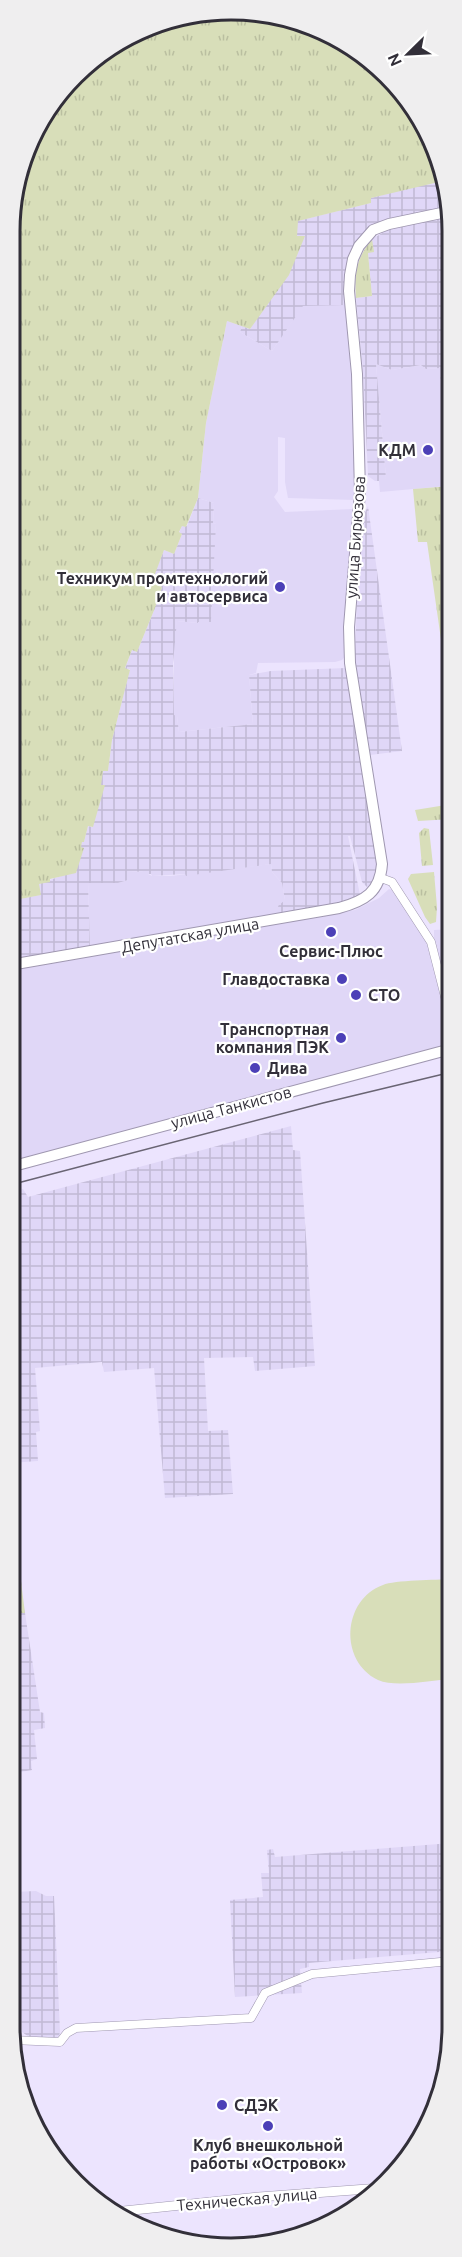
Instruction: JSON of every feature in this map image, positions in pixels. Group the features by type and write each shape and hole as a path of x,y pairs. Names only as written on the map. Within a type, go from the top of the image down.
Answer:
{"main road":[{"name":"улица Бирюзова","path":"381,878 382,864 350,663 349,627 360,492 357,375 349,291 353,259 359,246 373,230 400,221 442,213"},
{"name":"Депутатская улица","path":"20,963 281,919 348,905 367,896 376,888 381,878"},
{"name":"улица Танкистов","path":"20,1164 442,1053"}],"street":[{"path":"381,878 392,882 431,942 442,985"},
{"path":"20,2040 60,2042 67,2033 76,2028 251,2018 264,1993 312,1974 442,1962"},
{"name":"Техническая улица","path":"128,2211 365,2189"}],"shaded area":[{"path":"436,183 441,210 365,232 346,305 303,306 272,351 240,332 242,326 250,329 304,236 297,236 297,221 371,203 371,198"},
{"path":"442,218 442,402 440,368 426,369 421,365 392,370 376,364 386,478 383,481 375,481 368,476 363,370 356,298 372,296 368,253 372,239 391,228"},
{"path":"303,305 346,305 352,363 355,500 288,498 285,482 285,438 278,437 278,491 274,497 285,512 353,509 346,655 342,660 335,662 258,663 256,673 249,675 253,724 179,732 177,716 174,716 174,634 177,621 198,623 213,555 216,524 213,523 214,503 198,498 206,423 227,321 242,326 240,332 272,351"},
{"path":"376,364 392,370 422,365 426,369 440,368 442,486 380,492 379,481 386,478"},
{"path":"198,498 214,503 213,523 216,524 211,622 177,621 173,663 174,715 177,716 179,732 253,724 249,675 271,671 346,668 378,865 373,884 368,888 362,882 350,836 348,836 360,895 340,902 280,915 278,906 285,900 282,883 272,872 271,864 186,876 185,874 152,876 144,872 128,871 128,880 118,883 88,883 90,948 20,958 20,899 40,895 38,884 70,873 83,848 80,847 84,842 88,826 92,827 104,785 101,785 103,770 108,771 112,740 130,669 125,669 132,650 137,652 162,587 151,582 164,550 174,554 182,534 179,533 182,526 187,526"},
{"path":"368,506 402,751 370,755 359,698 355,651 359,554 363,517"},
{"path":"271,864 272,872 282,883 285,900 280,915 90,948 88,882 118,883 128,880 128,871 144,872 152,876 171,876"},
{"path":"389,889 392,890 429,943 442,997 442,1043 438,1047 20,1160 20,969 355,910 379,898"},
{"path":"434,930 442,930 442,969 434,941"},
{"path":"291,1126 293,1150 300,1151 315,1366 255,1371 253,1357 204,1358 208,1431 228,1430 233,1494 165,1498 154,1368 104,1372 102,1362 35,1368 40,1431 36,1432 38,1461 20,1462 20,1190 23,1189 28,1197"},
{"path":"20,1611 25,1613 40,1712 44,1713 45,1728 34,1730 37,1759 31,1761 32,1770 20,1772"},
{"path":"442,1844 442,1952 309,1963 309,1967 300,1969 302,1993 235,1997 230,1900 263,1897 261,1873 269,1873 267,1850 273,1849 275,1857"},
{"path":"36,1891 46,1896 54,1896 60,2032 55,2038 29,2037 22,2032 20,1892"}],"green space":[{"path":"203,21 259,21 286,27 325,41 349,55 378,79 378,84 383,84 407,113 421,137 436,183 371,198 371,203 298,221 297,236 305,236 289,275 250,329 227,321 206,423 198,498 186,527 182,526 179,532 182,534 174,554 164,550 152,582 162,587 137,652 132,650 125,668 130,670 112,740 108,771 103,771 101,785 105,785 93,827 88,826 84,842 82,842 81,847 84,848 76,873 39,884 41,895 20,899 20,217 27,176 41,137 63,102 81,81 102,63 137,41 176,27"},
{"path":"372,239 374,252 368,253 372,296 356,298 357,267 362,253"},
{"path":"442,487 442,646 427,542 418,542 413,489"},
{"path":"442,806 442,820 418,821 415,810"},
{"path":"424,828 429,829 433,865 422,866 419,833"},
{"path":"434,872 436,922 430,924 408,879 411,874"},
{"path":"20,1573 25,1613 20,1613"},
{"path":"442,1579 442,1680 414,1683 378,1680 365,1671 352,1646 350,1631 359,1604 369,1593 383,1585 406,1581"}],"tram line":[{"path":"20,1182 442,1074"}],"place":[{"name":"КДМ","path":"428,450"},
{"name":"Техникум промтехнологий и автосервиса","path":"280,587"},
{"name":"Сервис-Плюс","path":"331,932"},
{"name":"Главдоставка","path":"342,979"},
{"name":"СТО","path":"356,995"},
{"name":"Транспортная компания ПЭК","path":"341,1038"},
{"name":"Дива","path":"255,1068"},
{"name":"СДЭК","path":"222,2105"},
{"name":"Клуб внешкольной работы «Островок»","path":"268,2126"}]}
